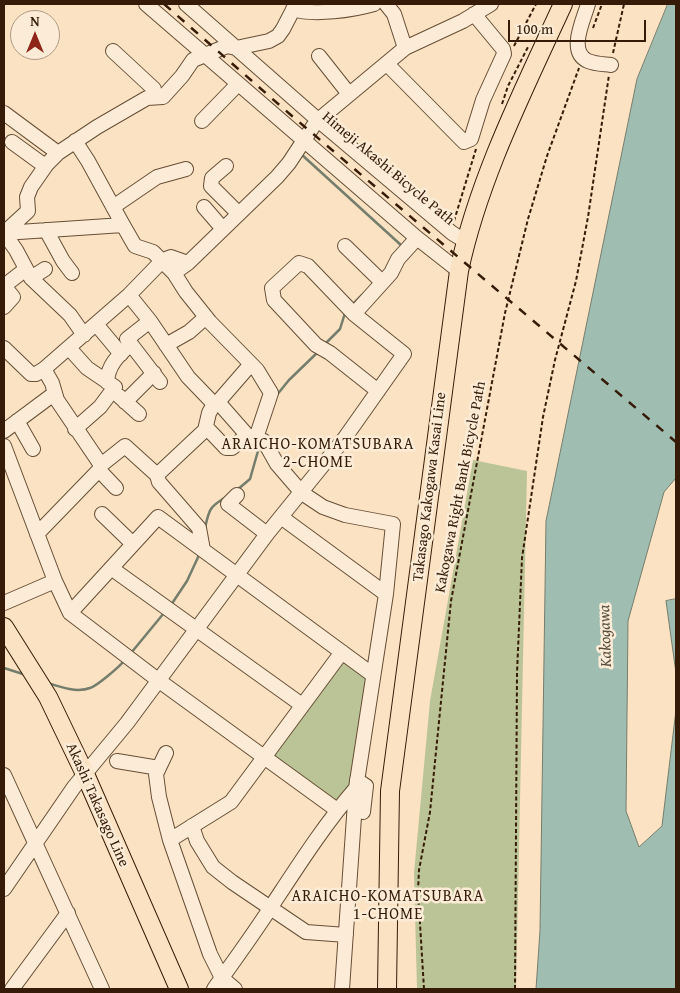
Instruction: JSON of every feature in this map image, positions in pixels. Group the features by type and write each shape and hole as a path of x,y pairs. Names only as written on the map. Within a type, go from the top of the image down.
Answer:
{"main road":[{"name":"Takasago Kakogawa Kasai Line","path":"387,989 390,792 459,271 465,242 493,164 512,116 563,4"},
{"name":"Akashi Takasago Line","path":"4,626 48,697 179,989"}],"street":[{"path":"146,4 417,238 459,271"},
{"path":"186,4 318,120 465,242"},
{"path":"4,233 28,211 27,197 45,166 58,153 147,98 162,97 182,76 193,60 227,46 236,48 269,41 278,36 295,6 299,11 341,14 374,4"},
{"path":"386,4 394,14 405,48"},
{"path":"174,272 188,263 289,163 318,120 405,48 474,10 490,4"},
{"path":"588,4 577,45 578,53 582,58 594,63 611,65"},
{"path":"387,64 464,142 471,139 483,100 504,54 503,49 474,10"},
{"path":"121,55 154,89 155,97"},
{"path":"319,56 349,94"},
{"path":"202,120 238,84"},
{"path":"4,113 58,153"},
{"path":"75,141 135,246 153,252 174,272 186,292 206,317 257,370 271,393 252,437 232,448 226,448 206,427"},
{"path":"12,142 45,166"},
{"path":"226,166 212,178 211,186 238,214"},
{"path":"113,207 157,177 186,169"},
{"path":"204,207 223,229"},
{"path":"4,233 123,225"},
{"path":"46,230 72,273"},
{"path":"4,233 16,250 28,274 70,315 84,335"},
{"path":"354,314 390,273 398,259 417,238"},
{"path":"346,246 382,282"},
{"path":"4,348 31,374 36,374 69,348 129,295 162,260 171,257 188,263"},
{"path":"5,885 84,774 127,723 267,534 344,439 378,391 404,354 354,314 308,266 300,263 272,288 274,300 316,345 330,353 378,391"},
{"path":"4,307 14,297 4,286 28,274 45,269"},
{"path":"129,295 150,321 188,377 252,437 264,441 277,464 302,492 324,507 345,515 393,524 386,594 357,784 342,989"},
{"path":"166,345 189,332 206,317"},
{"path":"76,429 94,413 110,386 108,371 126,349 127,339 150,321"},
{"path":"96,324 157,378 125,402"},
{"path":"69,348 86,368 110,386 139,414"},
{"path":"157,475 200,435 206,427 209,413 216,403 251,364"},
{"path":"44,369 52,382 57,400 100,467 116,488"},
{"path":"4,431 55,393"},
{"path":"17,421 32,448"},
{"path":"4,446 55,581 70,613 158,680 337,810"},
{"path":"37,534 100,467 125,446 157,475 159,482 199,528 202,550"},
{"path":"237,495 228,504 267,534"},
{"path":"102,514 133,544"},
{"path":"70,613 158,517 373,675"},
{"path":"281,517 386,594"},
{"path":"110,568 302,705"},
{"path":"4,603 55,581"},
{"path":"170,840 232,802 342,652"},
{"path":"166,753 156,774 160,797 170,840 210,954 218,984"},
{"path":"117,761 159,768"},
{"path":"4,775 102,989"},
{"path":"218,984 271,908 304,856 357,784"},
{"path":"350,989 355,940 357,874 366,786 357,784"},
{"path":"192,826 196,841 218,872 306,932 346,935"},
{"path":"19,987 68,913"},
{"path":"218,984 235,989"}],"path":[{"path":"592,32 602,4"},
{"path":"515,989 517,673 522,558 543,417 555,360 576,282 616,35 624,4"},
{"path":"499,112 508,86 529,44"},
{"name":"Kakogawa Right Bank Bicycle Path","path":"424,989 418,891 419,870 430,812 445,653 456,568 504,313 528,219 547,156 582,58"}],"green space":[{"path":"473,460 527,471 516,989 417,989 414,873 430,701"},
{"path":"345,661 369,679 352,784 338,803 274,756"}],"water":[{"name":"Kakogawa","path":"668,4 676,4 676,478 664,492 628,621 626,811 639,847 662,826 676,710 676,989 536,989 540,931 546,521 637,79"},
{"path":"676,599 676,673 666,601"}],"waterway":[{"path":"301,154 402,246"},
{"path":"352,305 362,295"},
{"path":"324,345 340,329 345,313"},
{"path":"276,396 289,380 319,351"},
{"path":"237,490 250,479 260,444"},
{"path":"205,528 211,510 226,497"},
{"path":"171,605 187,581 200,553"},
{"path":"131,653 164,613"},
{"path":"48,683 74,690 90,688 103,680 124,661"},
{"path":"4,668 26,675"}],"railway":[{"path":"164,4 292,116 676,442"}],"district":[{"name":"ARAICHO-KOMATSUBARA 2-CHOME","path":"318,454"},
{"name":"ARAICHO-KOMATSUBARA 1-CHOME","path":"388,906"}]}
